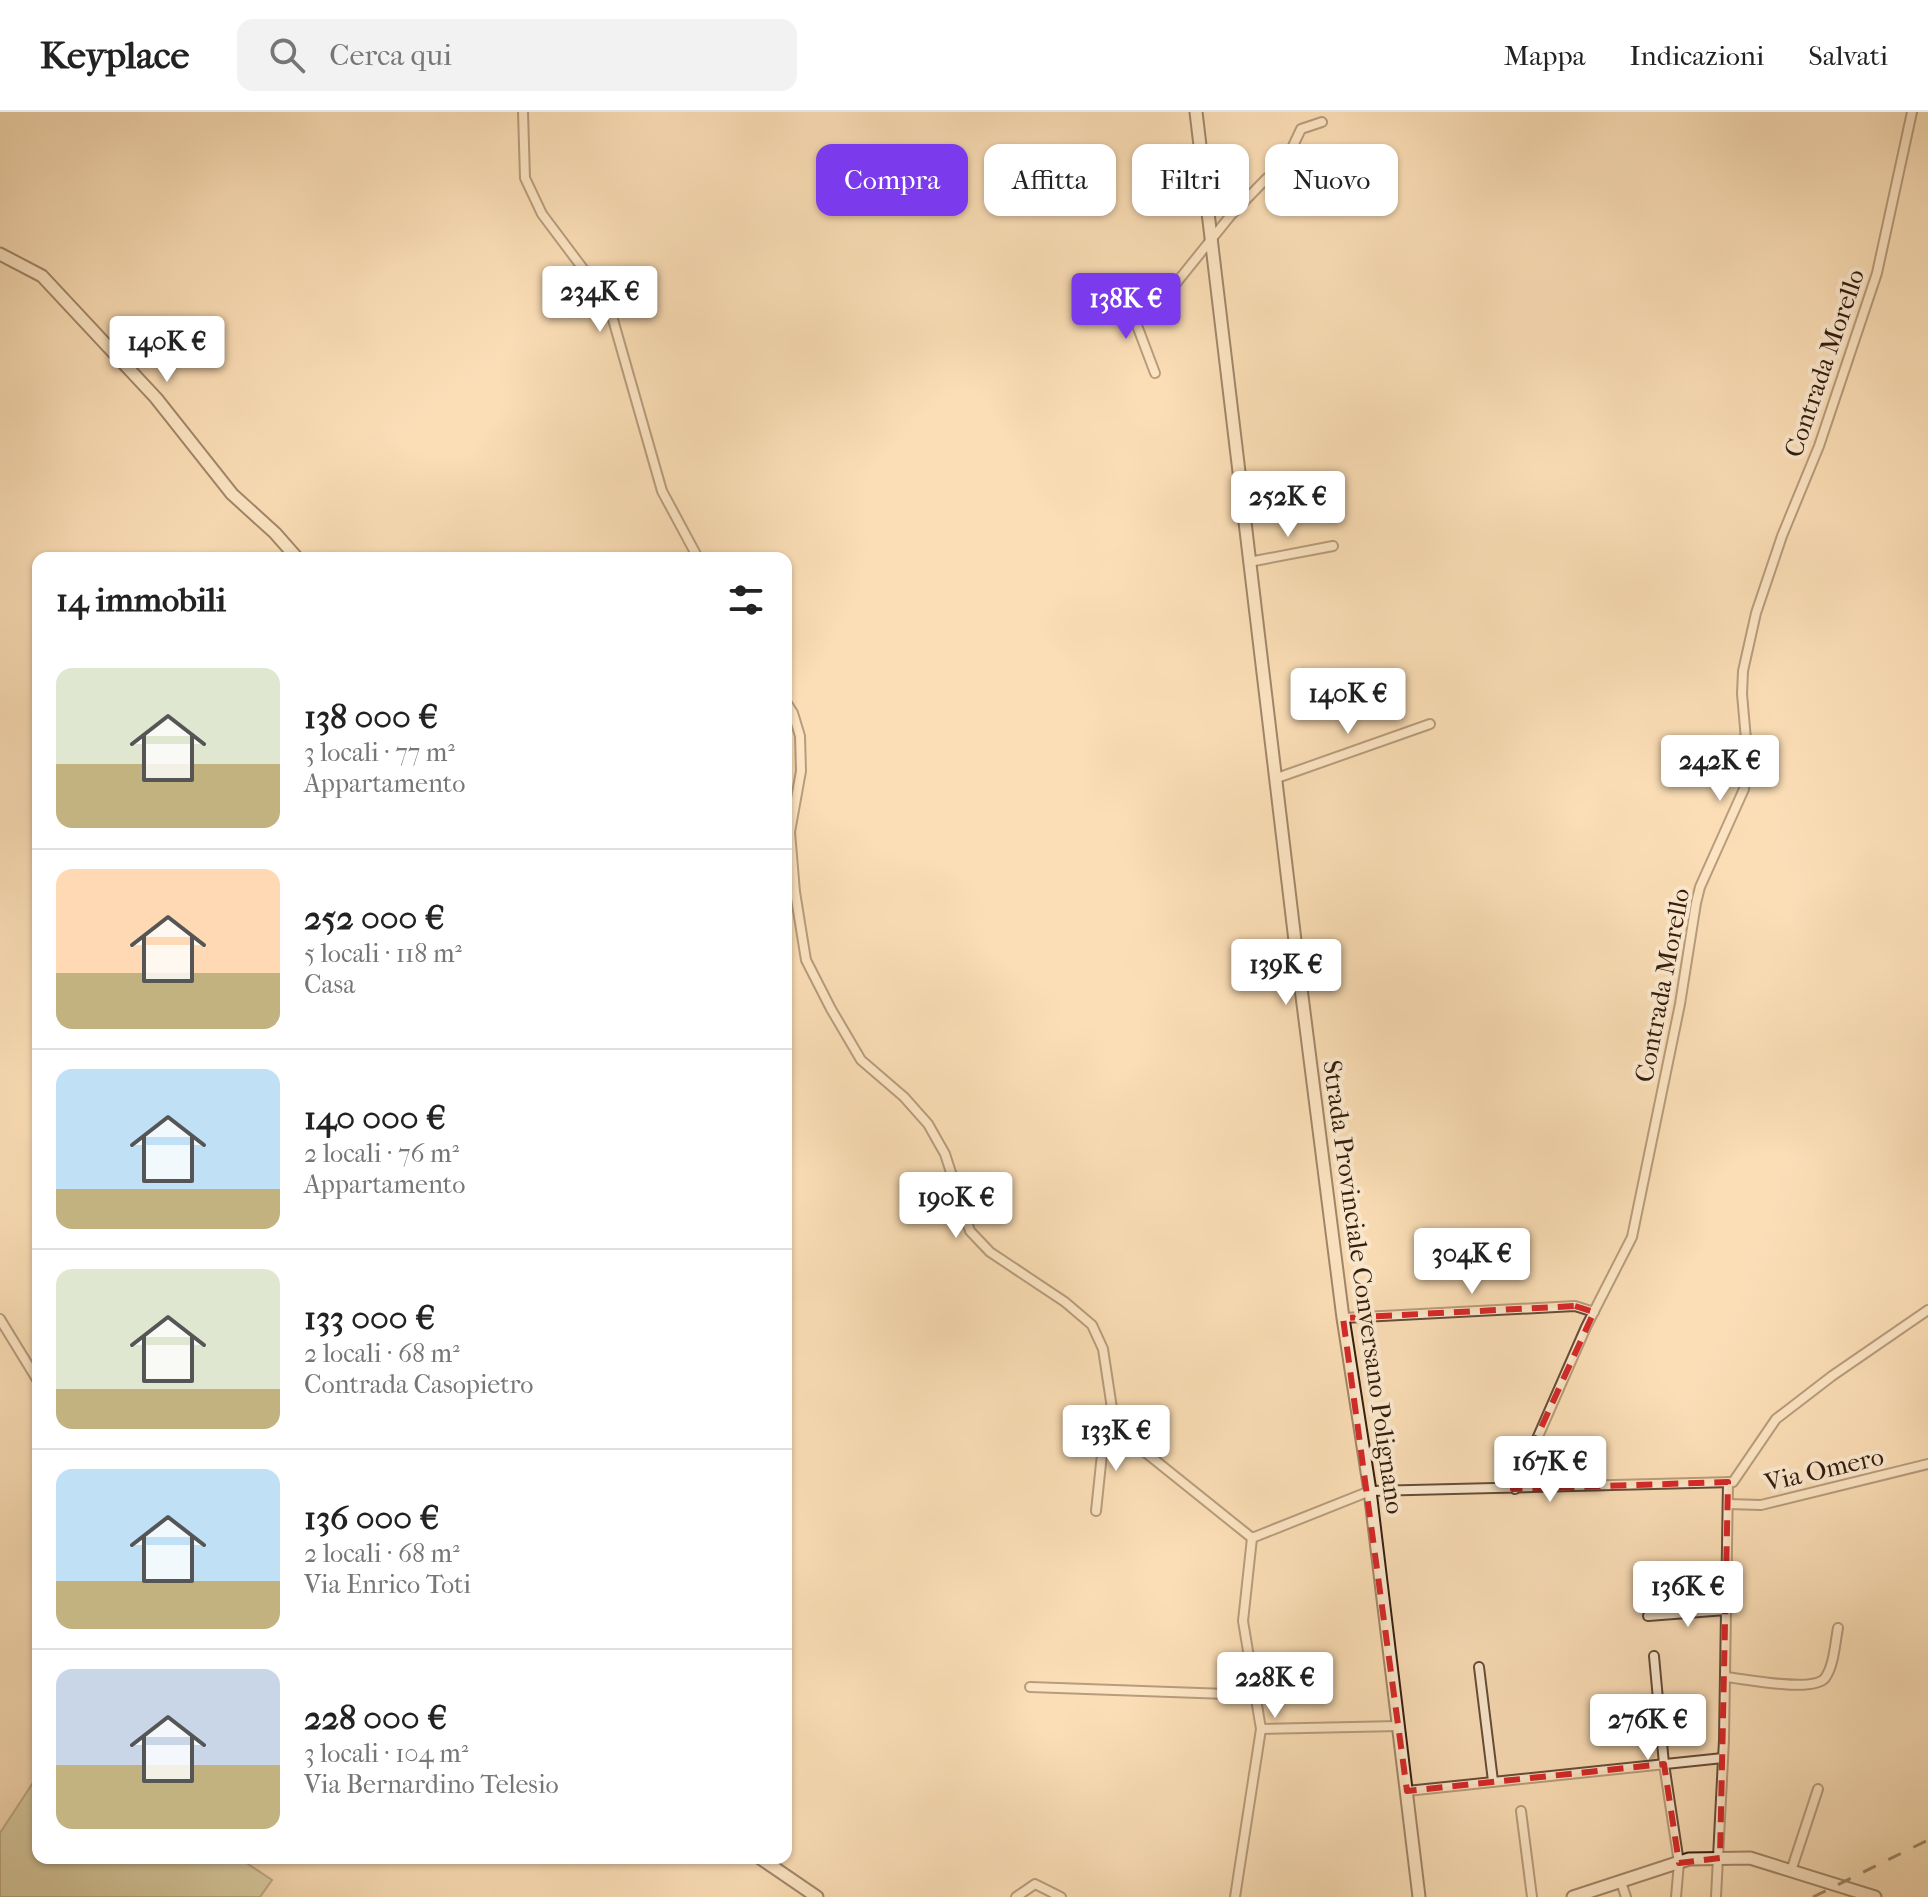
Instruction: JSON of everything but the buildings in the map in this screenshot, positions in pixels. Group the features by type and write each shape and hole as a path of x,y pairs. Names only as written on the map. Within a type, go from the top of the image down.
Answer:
{"main road":[{"name":"Strada Provinciale Conversano Polignano","path":"1196,112 1343,1318 1370,1491 1419,1897"},
{"path":"0,254 42,276 156,398 232,494 292,552"},
{"path":"1573,1897 1689,1859 1720,1858 1750,1858 1875,1897"},
{"path":"769,1864 817,1897"},
{"path":"1835,1885 1852,1897"}],"street":[{"path":"523,112 525,178 542,214 608,302 662,491 695,552"},
{"name":"Contrada Morello","path":"1515,1489 1594,1312 1632,1237 1680,1004 1700,887 1744,789 1748,762 1742,683 1750,639 1782,536 1819,446 1877,273 1912,112"},
{"path":"1136,320 1169,292 1253,192 1284,165 1301,129 1322,122"},
{"path":"1127,299 1155,373"},
{"path":"1249,562 1333,546"},
{"path":"792,711 800,736 801,771 792,821"},
{"path":"1277,778 1430,724"},
{"path":"792,856 806,960 861,1060 904,1097 928,1124 945,1154 970,1231 990,1252 1065,1302 1092,1325 1103,1349 1115,1428 1102,1454 1096,1511"},
{"path":"1343,1318 1575,1306 1594,1312"},
{"path":"1252,1538 1370,1491 1733,1482 1776,1419 1928,1310"},
{"path":"0,1319 32,1371"},
{"path":"1115,1428 1252,1538"},
{"name":"Via Omero","path":"1728,1504 1761,1505 1928,1464"},
{"path":"1716,1897 1726,1677 1728,1482"},
{"path":"1235,1897 1261,1729 1243,1621 1252,1538"},
{"path":"1648,1616 1726,1610"},
{"path":"1726,1677 1812,1686 1824,1681 1838,1628"},
{"path":"1654,1656 1664,1764 1679,1863 1676,1897"},
{"path":"1479,1667 1493,1781"},
{"path":"1030,1687 1255,1695"},
{"path":"1261,1729 1399,1726"},
{"path":"1407,1791 1723,1758"},
{"path":"1791,1871 1818,1789"},
{"path":"1521,1811 1532,1897"},
{"path":"1621,1882 1626,1897"},
{"path":"1016,1897 1035,1884 1061,1897"}],"highlighted area":[{"path":"1575,1306 1594,1312 1513,1489 1728,1482 1720,1858 1679,1863 1664,1764 1407,1791 1343,1318"}],"green space":[{"path":"32,1784 32,1864 248,1864 272,1880 260,1897 0,1897 0,1833"}],"railway":[{"path":"1813,1897 1928,1840"}]}
